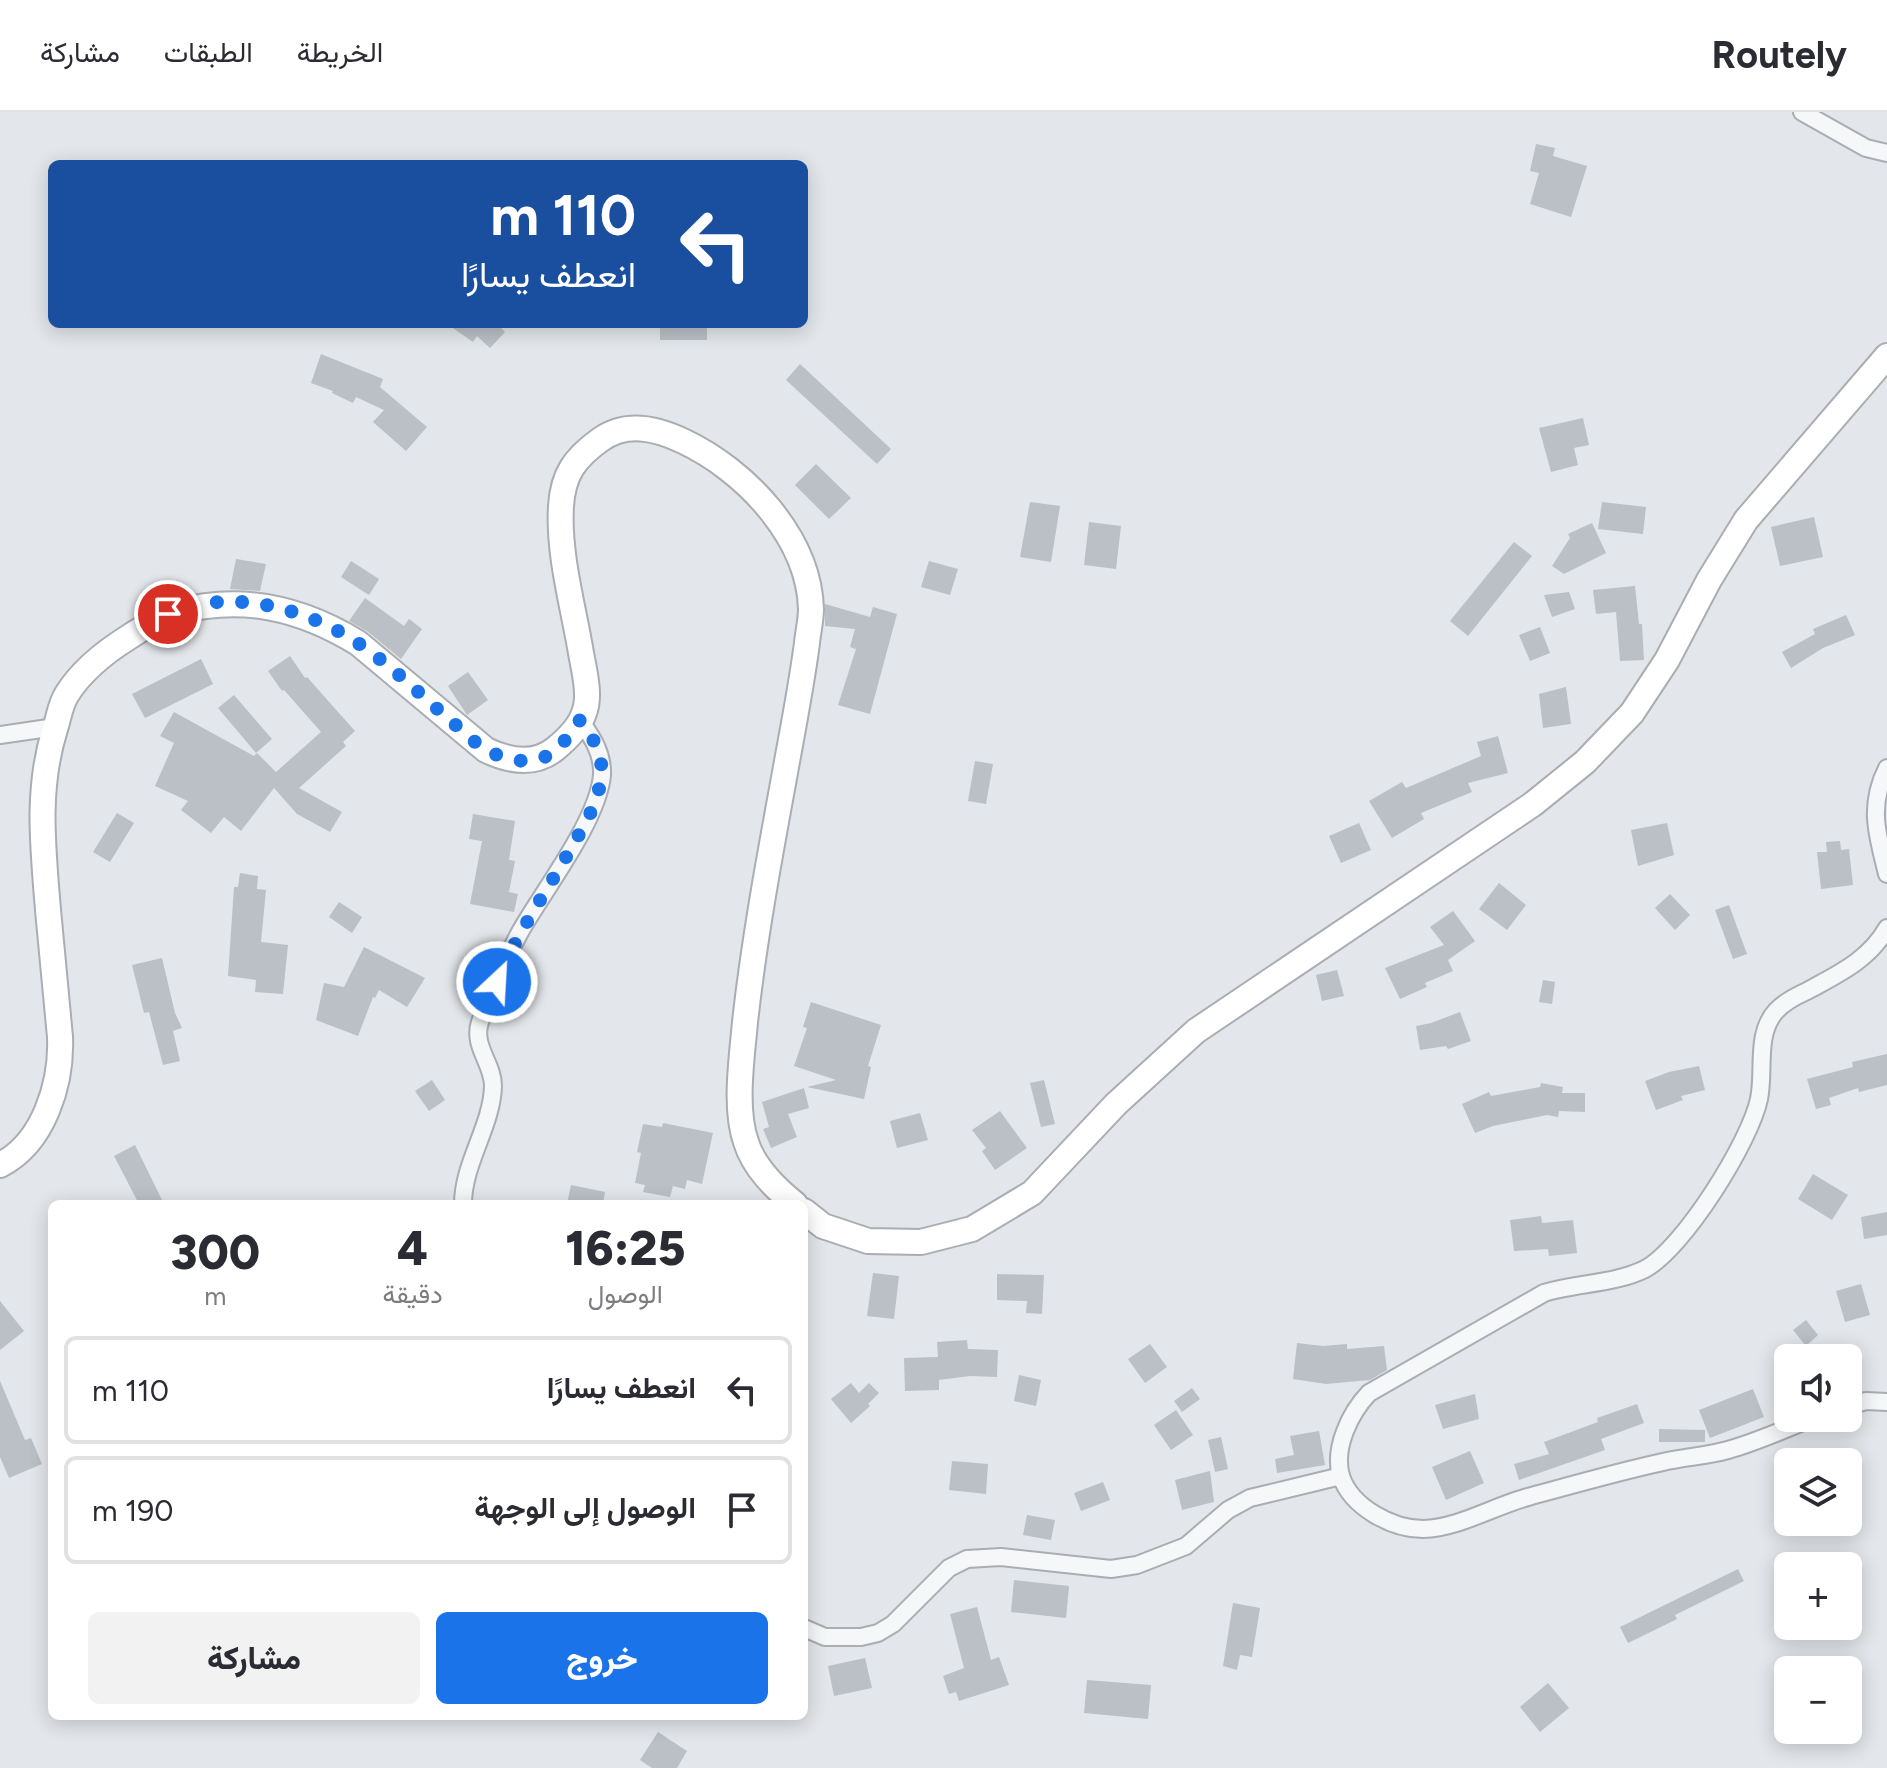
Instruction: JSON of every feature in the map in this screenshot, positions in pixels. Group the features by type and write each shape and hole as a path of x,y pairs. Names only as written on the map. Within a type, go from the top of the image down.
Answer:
{"main road":[{"path":"808,1214 823,1226 868,1241 921,1242 972,1229 1032,1193 1116,1104 1196,1031 1533,804 1585,762 1632,713 1667,660 1709,580 1746,520 1887,356"},
{"path":"0,1165 16,1157 44,1119 61,1056 41,831 45,762 67,693 101,654 168,614 225,602 277,607 344,634 482,747 502,757 541,759 566,741 586,706 585,675 563,546 562,496 575,460 607,435 628,428 650,429 681,440 717,459 779,518 794,542 805,574 811,609 803,678 752,961 739,1085 746,1143 771,1185 790,1200"}],"street":[{"path":"1802,112 1866,148 1887,153"},
{"path":"464,1200 493,1087 492,1074 478,1038 479,1025 516,940 558,872 598,795 602,775 600,755 580,720"},
{"path":"0,735 55,727"},
{"path":"1887,768 1875,828 1887,874"},
{"path":"1776,1432 1733,1448 1645,1466 1423,1529 1398,1525 1372,1513 1350,1493 1341,1476 1339,1457 1355,1408 1369,1393 1544,1293 1566,1286 1627,1276 1663,1257 1707,1203 1746,1132 1759,1102 1766,1030 1775,1011 1863,959 1880,941 1887,928"},
{"path":"1862,1402 1887,1402"},
{"path":"808,1630 825,1637 861,1637 878,1633 893,1624 949,1568 967,1559 1001,1557 1111,1569 1137,1565 1186,1546 1228,1510 1250,1498 1341,1476"}],"building":[{"path":"1536,144 1555,148 1553,156 1587,166 1571,217 1530,204 1539,173 1530,171"},
{"path":"453,328 501,328 505,332 490,348 477,336 473,342"},
{"path":"660,328 707,328 707,340 660,340"},
{"path":"321,354 383,379 380,387 427,427 406,451 373,422 384,410 356,397 353,403 311,383"},
{"path":"800,364 891,449 877,464 786,380"},
{"path":"1583,418 1589,445 1574,448 1578,465 1551,472 1539,428"},
{"path":"816,464 851,498 829,519 795,485"},
{"path":"1030,502 1060,506 1051,562 1020,557"},
{"path":"1602,502 1646,507 1643,534 1598,529"},
{"path":"1814,517 1823,557 1780,566 1771,527"},
{"path":"1089,522 1121,526 1116,569 1084,565"},
{"path":"1592,523 1606,553 1564,574 1552,566 1570,538 1568,534"},
{"path":"1514,542 1532,556 1468,636 1450,621"},
{"path":"236,559 266,564 260,591 230,589"},
{"path":"351,561 379,579 369,595 341,577"},
{"path":"929,561 958,569 950,595 921,587"},
{"path":"1635,586 1644,660 1620,661 1616,612 1596,614 1593,590"},
{"path":"1569,592 1575,609 1552,617 1544,595"},
{"path":"365,598 404,626 409,619 422,629 401,659 367,631 349,621"},
{"path":"825,604 870,617 873,607 897,614 870,714 838,705 856,649 850,647 855,629 825,626"},
{"path":"1846,615 1855,635 1823,648 1791,668 1782,652 1815,634 1813,629"},
{"path":"1540,627 1550,653 1530,661 1519,635"},
{"path":"290,656 305,678 355,731 343,742 346,746 299,788 342,812 330,832 297,814 274,788 241,831 224,817 211,833 181,810 188,801 155,786 174,743 160,736 174,712 254,756 257,753 276,772 321,732 282,691 268,671"},
{"path":"201,659 213,684 145,718 132,694"},
{"path":"468,672 488,700 467,715 448,686"},
{"path":"1566,687 1571,724 1543,728 1539,694"},
{"path":"234,695 272,739 256,753 218,708"},
{"path":"1498,736 1508,773 1468,783 1472,792 1421,813 1424,819 1392,838 1369,801 1402,782 1406,788 1481,756 1477,742"},
{"path":"975,761 993,764 986,804 968,801"},
{"path":"117,813 134,823 110,862 93,852"},
{"path":"473,814 515,821 509,860 515,861 509,892 518,894 514,912 470,904 482,841 469,839"},
{"path":"1359,823 1371,850 1341,863 1329,836"},
{"path":"1667,823 1674,855 1638,866 1631,830"},
{"path":"1840,841 1841,850 1849,849 1853,885 1821,889 1817,852 1827,852 1826,842"},
{"path":"240,873 258,876 257,889 266,890 261,942 288,945 283,994 255,992 256,980 228,976 234,887 238,887"},
{"path":"1499,883 1526,905 1507,930 1479,909"},
{"path":"1670,894 1690,915 1675,930 1655,908"},
{"path":"339,902 362,917 352,933 329,917"},
{"path":"1729,905 1747,954 1733,959 1715,910"},
{"path":"1453,911 1475,941 1448,960 1453,971 1425,983 1427,987 1400,999 1385,968 1444,945 1430,927"},
{"path":"364,947 425,978 407,1007 379,990 373,997 358,1036 316,1020 324,983 344,987"},
{"path":"162,958 175,1013 182,1028 173,1031 180,1061 163,1065 149,1012 144,1013 132,965"},
{"path":"1337,970 1344,996 1322,1001 1316,975"},
{"path":"1543,980 1555,982 1552,1004 1539,1002"},
{"path":"811,1002 881,1025 868,1066 871,1067 864,1099 807,1087 836,1080 794,1066 807,1028 803,1027"},
{"path":"1460,1012 1471,1041 1448,1049 1446,1046 1420,1050 1416,1026"},
{"path":"1887,1054 1887,1085 1859,1092 1858,1088 1829,1098 1831,1105 1816,1109 1807,1079 1853,1067 1852,1062"},
{"path":"1699,1066 1705,1090 1681,1096 1683,1100 1656,1110 1645,1081"},
{"path":"432,1080 445,1100 429,1111 415,1091"},
{"path":"1044,1080 1055,1124 1041,1127 1030,1083"},
{"path":"1541,1083 1563,1087 1562,1093 1585,1093 1585,1112 1559,1111 1558,1117 1547,1115 1493,1126 1475,1133 1462,1104 1489,1092 1491,1096 1540,1087"},
{"path":"804,1088 809,1108 788,1114 797,1137 771,1148 763,1129 769,1127 762,1102"},
{"path":"1000,1111 1027,1148 995,1170 982,1151 986,1148 972,1130"},
{"path":"920,1113 928,1140 897,1148 890,1121"},
{"path":"663,1123 713,1133 702,1184 687,1180 685,1189 673,1186 670,1197 643,1192 645,1185 635,1183 643,1124 662,1127"},
{"path":"135,1145 162,1200 137,1200 114,1156"},
{"path":"1813,1174 1848,1195 1832,1220 1798,1199"},
{"path":"571,1185 605,1192 604,1200 568,1200"},
{"path":"1887,1212 1887,1235 1864,1239 1861,1217"},
{"path":"1541,1216 1542,1223 1573,1220 1577,1253 1549,1256 1548,1249 1514,1251 1510,1220"},
{"path":"873,1273 899,1276 894,1319 867,1316"},
{"path":"997,1274 1044,1275 1042,1314 1026,1313 1027,1301 997,1300"},
{"path":"1861,1284 1870,1315 1845,1322 1836,1291"},
{"path":"0,1301 24,1331 0,1350"},
{"path":"1806,1320 1818,1335 1804,1344 1793,1330"},
{"path":"967,1340 968,1349 998,1350 997,1377 939,1380 939,1390 905,1391 904,1358 938,1357 937,1342"},
{"path":"1297,1343 1323,1346 1347,1344 1347,1349 1384,1346 1387,1370 1370,1380 1326,1384 1293,1379"},
{"path":"1150,1344 1167,1367 1145,1383 1128,1359"},
{"path":"1019,1375 1041,1380 1036,1406 1014,1401"},
{"path":"0,1381 25,1440 31,1438 42,1464 9,1478 0,1457"},
{"path":"851,1383 859,1393 869,1383 879,1393 851,1423 831,1399"},
{"path":"1192,1388 1200,1399 1182,1412 1174,1401"},
{"path":"1753,1389 1764,1417 1710,1438 1699,1410"},
{"path":"1475,1394 1479,1419 1443,1429 1435,1405"},
{"path":"1637,1404 1644,1423 1601,1439 1605,1450 1519,1480 1514,1464 1549,1454 1544,1442"},
{"path":"1176,1410 1193,1435 1171,1450 1154,1425"},
{"path":"1659,1429 1705,1430 1705,1442 1659,1442"},
{"path":"1319,1431 1325,1465 1277,1473 1275,1459 1294,1455 1290,1436"},
{"path":"1221,1437 1228,1469 1215,1472 1208,1440"},
{"path":"1470,1451 1484,1483 1446,1500 1432,1467"},
{"path":"952,1461 988,1464 986,1494 949,1490"},
{"path":"1210,1471 1214,1502 1182,1510 1175,1480"},
{"path":"1103,1482 1110,1500 1081,1511 1074,1493"},
{"path":"1027,1515 1055,1520 1051,1540 1023,1535"},
{"path":"1738,1569 1744,1581 1675,1615 1677,1619 1628,1643 1620,1627"},
{"path":"1014,1580 1069,1586 1066,1618 1011,1612"},
{"path":"1233,1603 1260,1608 1252,1657 1240,1655 1237,1670 1223,1666"},
{"path":"977,1607 991,1660 999,1657 1009,1685 959,1701 956,1692 949,1694 943,1676 964,1668 950,1614"},
{"path":"865,1658 872,1688 834,1696 828,1666"},
{"path":"1087,1680 1151,1685 1148,1719 1084,1713"},
{"path":"1548,1683 1569,1708 1540,1732 1520,1707"},
{"path":"658,1732 687,1751 677,1768 652,1768 640,1760"}],"route":[{"path":"168,614 225,602 277,607 334,629 358,643 482,747 507,759 541,759 566,741 580,720 600,755 602,775 598,795 558,872 521,930 497,982"}]}
